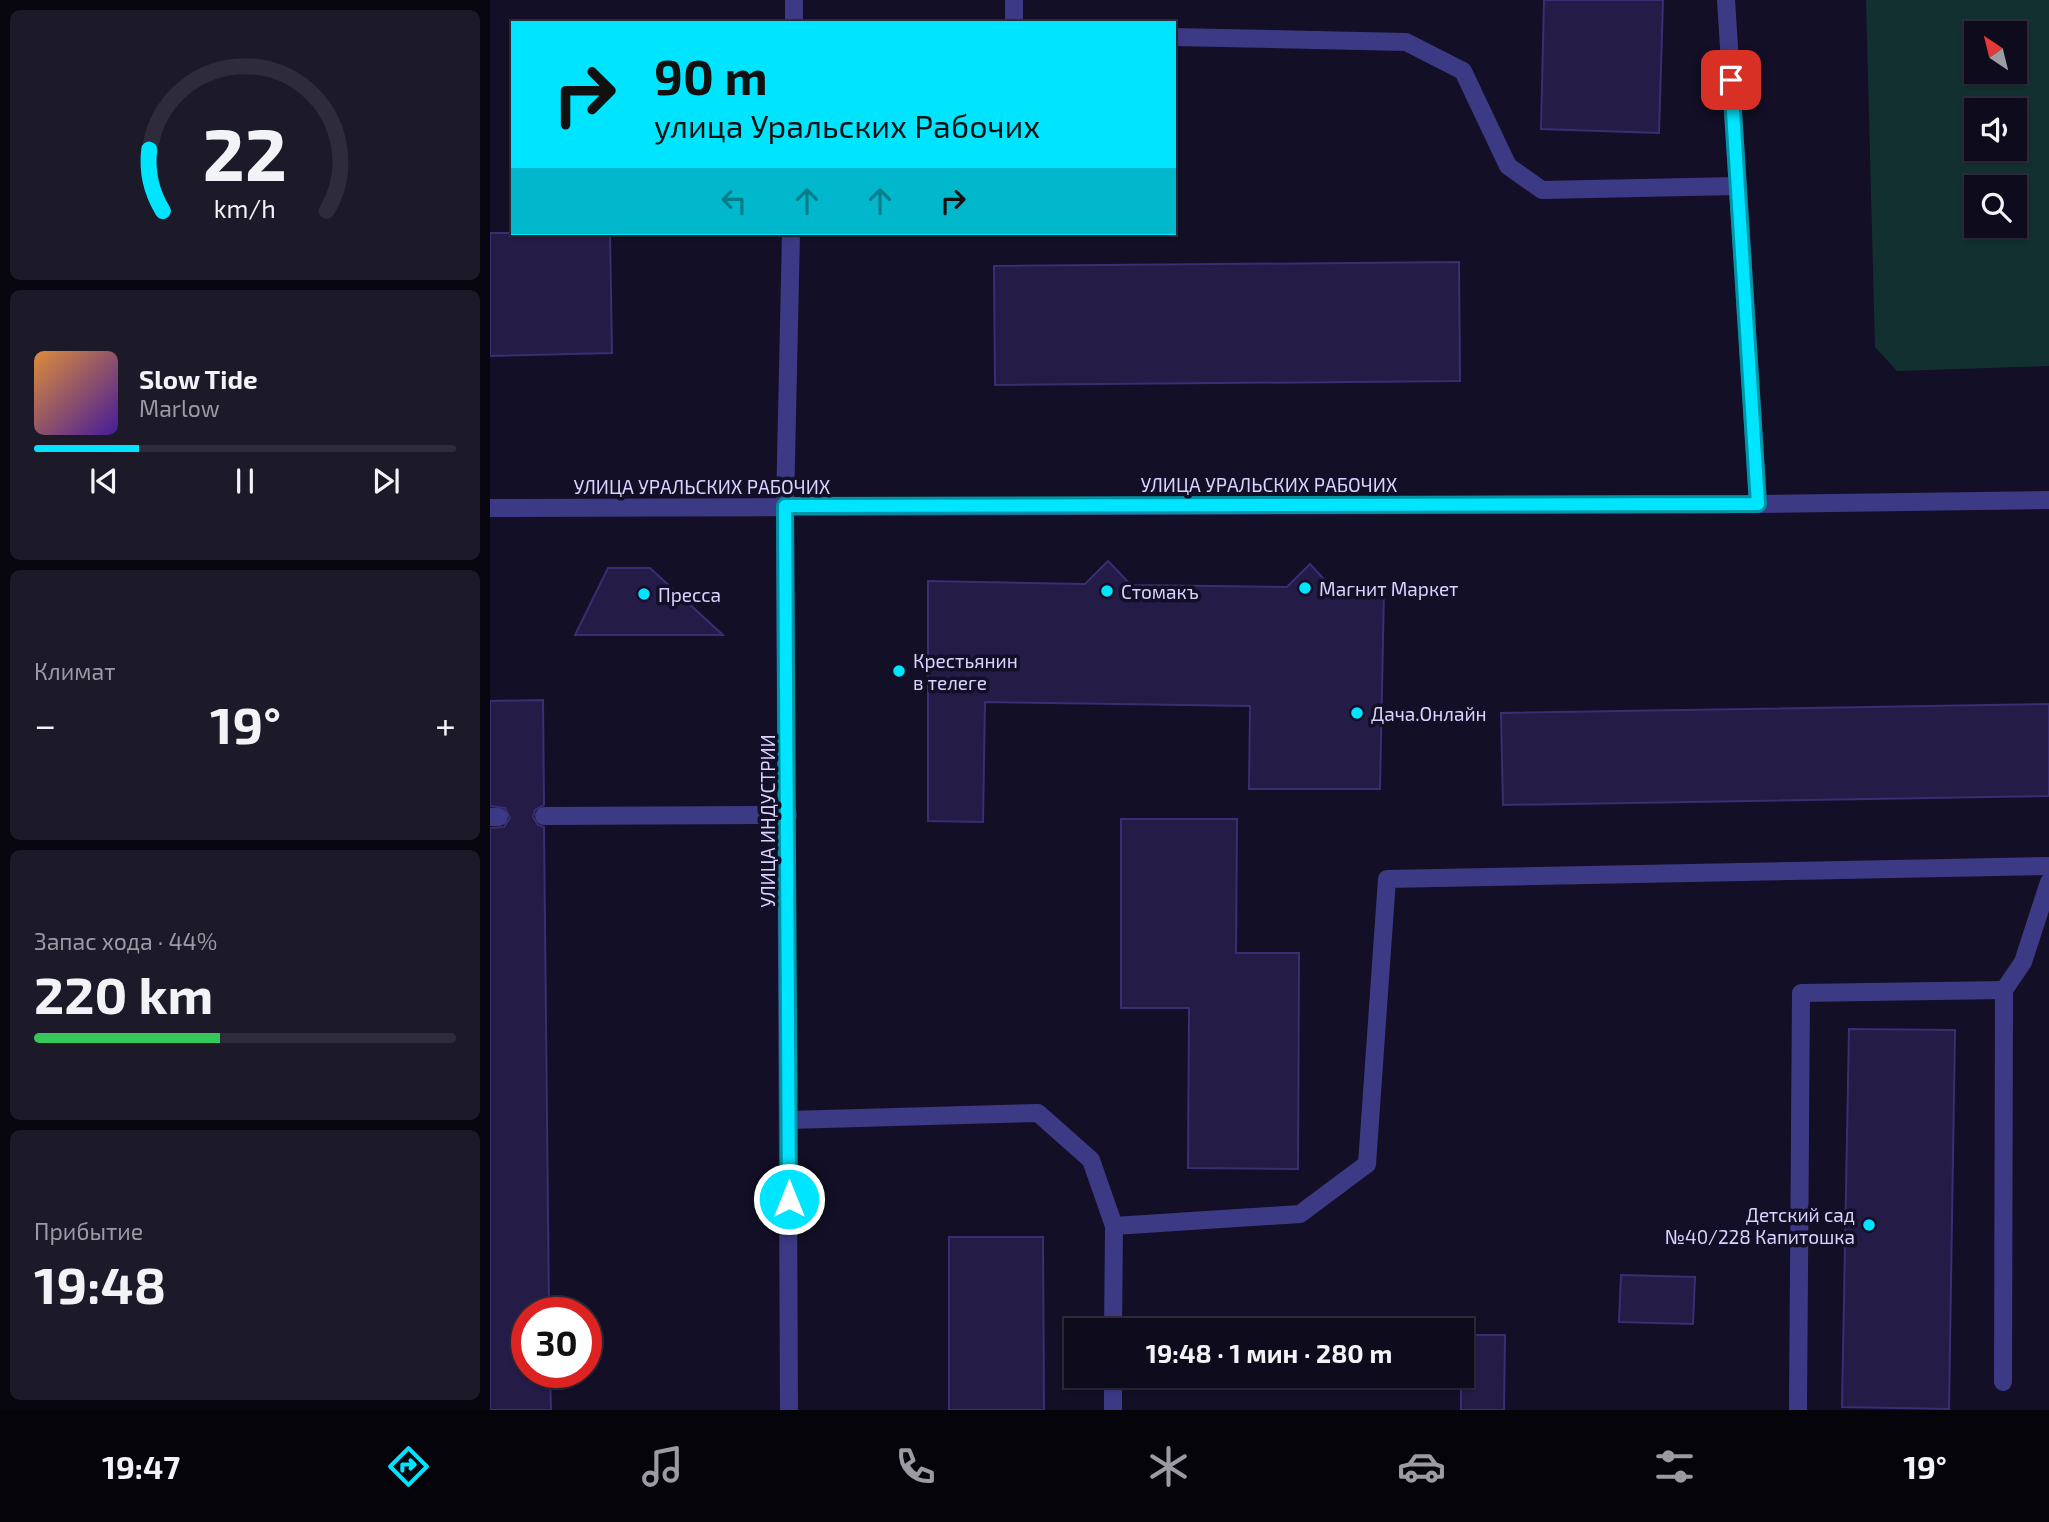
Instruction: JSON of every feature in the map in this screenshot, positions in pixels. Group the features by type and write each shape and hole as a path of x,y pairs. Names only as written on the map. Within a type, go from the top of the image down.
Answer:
{"street":[{"path":"794,0 794,21"},
{"path":"1014,0 1014,21"},
{"path":"1726,0 1758,504"},
{"path":"1176,37 1406,41 1463,71 1508,166 1542,190 1737,186"},
{"name":"УЛИЦА ИНДУСТРИИ","path":"789,1410 785,506 792,235"},
{"name":"УЛИЦА УРАЛЬСКИХ РАБОЧИХ","path":"490,508 1758,504 2049,500"},
{"path":"544,816 788,815"},
{"path":"1114,1226 1300,1214 1367,1164 1387,879 2049,866"},
{"path":"2003,1382 2004,990 2023,962 2049,883"},
{"path":"1798,1410 1801,993 2004,990"},
{"path":"789,1121 1038,1113 1091,1160 1114,1226 1113,1318"},
{"path":"1113,1388 1113,1410"}],"green space":[{"path":"1866,0 2049,0 2049,366 1897,371 1875,347"}],"building":[{"path":"1544,0 1663,0 1659,133 1541,129"},
{"path":"490,233 610,235 612,353 490,356"},
{"path":"1459,262 1460,381 995,385 994,266"},
{"path":"1108,561 1131,585 1287,587 1310,564 1332,588 1384,589 1380,789 1249,789 1250,706 985,702 983,822 928,821 928,581 1085,584"},
{"name":"Пресса","path":"608,568 650,568 723,635 575,635"},
{"path":"543,700 544,805 535,810 533,817 538,825 544,827 549,1297 511,1297 511,1388 550,1388 551,1410 490,1410 490,828 504,827 510,818 505,808 490,806 490,701"},
{"path":"2049,704 2049,796 1503,805 1501,713"},
{"path":"1121,819 1237,819 1236,953 1299,953 1298,1169 1188,1168 1189,1008 1121,1008"},
{"path":"1849,1029 1955,1030 1949,1409 1842,1407"},
{"path":"949,1237 1043,1237 1044,1410 949,1410"},
{"path":"1621,1275 1695,1277 1693,1324 1619,1322"},
{"path":"1474,1335 1505,1335 1504,1410 1461,1410 1461,1388 1474,1388"}],"place":[{"name":"Магнит Маркет","path":"1305,588"},
{"name":"Стомакъ","path":"1107,591"},
{"name":"Пресса","path":"644,594"},
{"name":"Крестьянин в телеге","path":"899,671"},
{"name":"Дача.Онлайн","path":"1357,713"},
{"name":"Детский сад №40/228 Капитошка","path":"1869,1225"}],"route":[{"path":"789,1199 785,506 1758,504 1731,80"}]}
